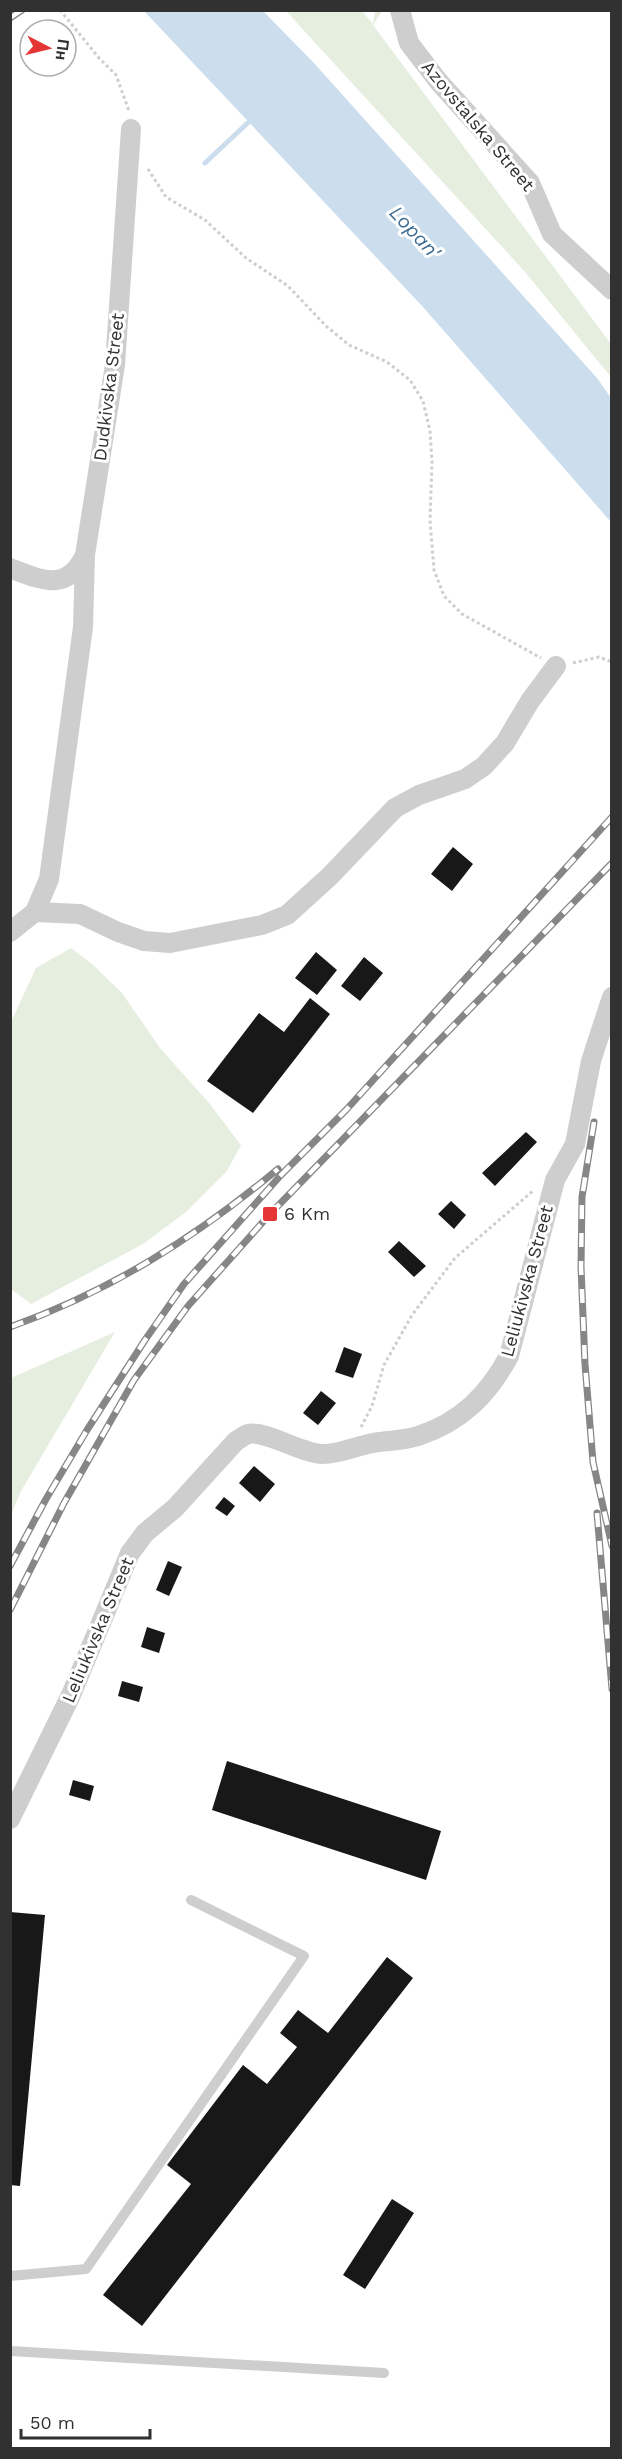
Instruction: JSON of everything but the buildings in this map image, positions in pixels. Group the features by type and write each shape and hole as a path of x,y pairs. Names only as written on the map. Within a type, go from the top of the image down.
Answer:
{"street":[{"name":"Azovstalska Street","path":"400,10 409,43 439,82 530,183 552,234 612,290"},
{"name":"Dudkivska Street","path":"35,912 49,879 83,627 86,555 115,365 131,129"},
{"path":"10,568 45,581 58,580 71,575 80,567 86,555"},
{"path":"10,932 35,912 80,914 118,933 144,941 170,943 262,925 287,915 329,877 395,807 419,795 465,779 484,766 505,743 530,701 556,666"},
{"name":"Leliukivska Street","path":"10,1819 71,1695 130,1553 145,1533 175,1508 236,1441 248,1434 261,1434 285,1445 323,1454 418,1436 451,1420 479,1401 496,1381 509,1356 555,1180 575,1144 591,1061 612,997"}],"lane":[{"path":"10,2276 86,2269 304,1956 191,1900"},
{"path":"10,2352 384,2373"}],"path":[{"path":"60,10 116,75 128,104 131,129"},
{"path":"147,168 166,197 205,220 246,258 288,286 326,326 349,345 387,362 410,380 423,402 430,431 432,462 430,520 434,570 444,596 462,614 556,666 599,657 612,662"},
{"path":"349,1450 372,1406 384,1365 412,1315 455,1258 530,1192 555,1180"}],"green space":[{"path":"286,11 362,11 373,24 375,11 382,11 373,25 611,344 611,377 525,272"},
{"path":"71,948 92,964 122,993 160,1048 209,1103 241,1145 227,1171 186,1212 143,1244 31,1304 11,1289 11,1022 36,968"},
{"path":"115,1332 21,1491 11,1515 11,1378"}],"water":[{"name":"Lopan'","path":"144,11 263,11 313,62 597,378 611,398 611,522 423,307"}],"waterway":[{"path":"205,163 254,117"}],"railway":[{"path":"10,18 22,10"},
{"path":"10,1566 87,1430 184,1284 281,1175 346,1110 612,817"},
{"path":"10,1610 64,1503 134,1380 188,1306 270,1214 612,863"},
{"path":"594,1122 582,1197 581,1267 585,1364 593,1462 612,1546"},
{"path":"10,1327 83,1297 151,1260 216,1217 278,1169"},
{"path":"597,1513 612,1689"}],"place":[{"name":"6 Km","path":"270,1214"}]}
